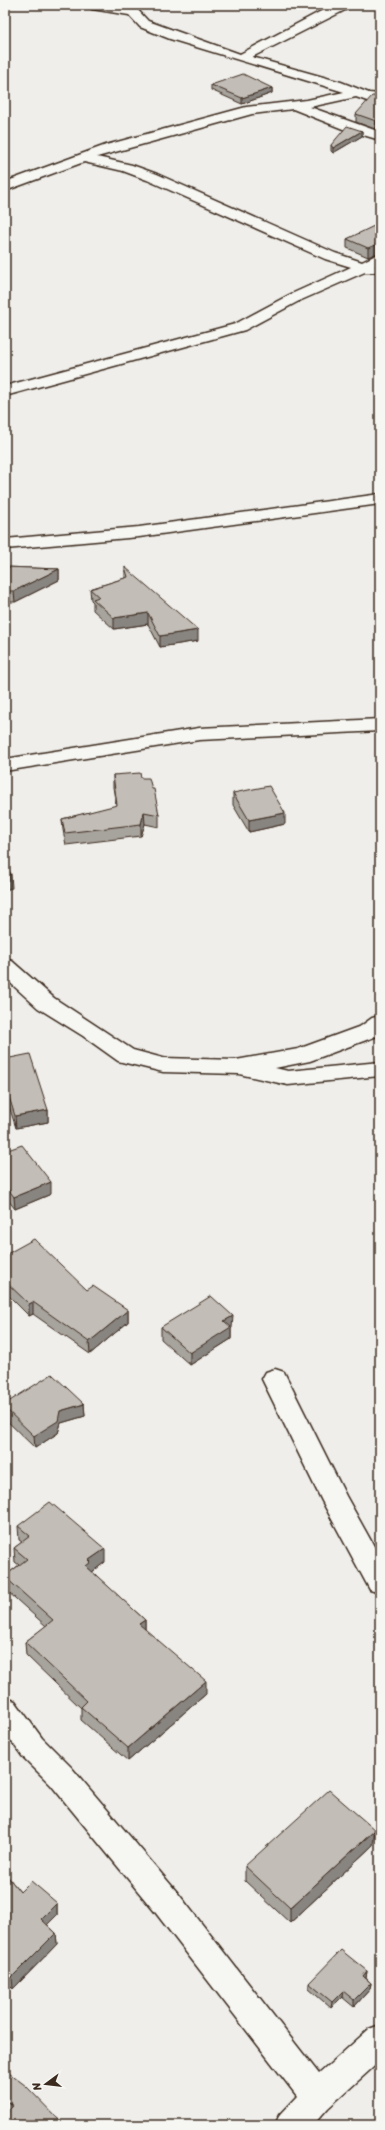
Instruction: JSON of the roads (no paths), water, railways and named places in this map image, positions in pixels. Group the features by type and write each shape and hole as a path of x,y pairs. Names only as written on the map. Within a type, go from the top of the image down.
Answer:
{"street":[{"path":"92,5 133,12 144,24 241,58 337,85 367,97 380,98"},
{"path":"241,58 329,12 348,5"},
{"path":"5,187 111,148 251,110 307,104 358,93"},
{"path":"293,105 348,126 380,136"},
{"path":"83,158 127,168 152,177 215,206 292,237 330,256 380,272"},
{"path":"5,391 240,327 294,298 364,267 380,257"},
{"path":"5,544 139,532 380,499"},
{"path":"5,765 199,734 380,725"},
{"path":"5,966 46,1003 91,1031 126,1056 163,1065 236,1067 288,1078 380,1069"},
{"path":"236,1067 302,1056 369,1031 380,1023"},
{"path":"275,1379 335,1501 380,1582"},
{"path":"5,1710 32,1747 61,1776 166,1902 317,2097"},
{"path":"291,2125 317,2097 380,2040"}]}
